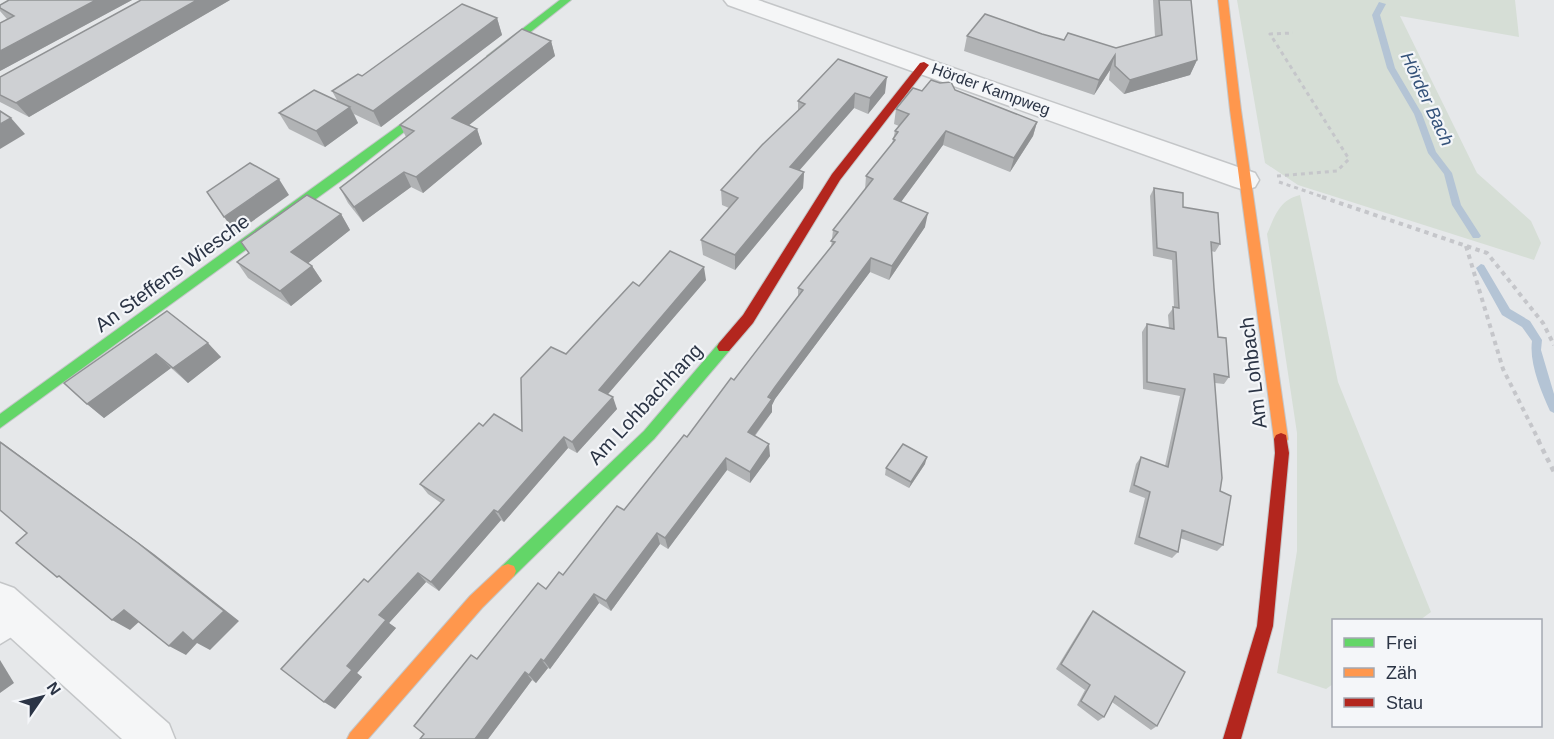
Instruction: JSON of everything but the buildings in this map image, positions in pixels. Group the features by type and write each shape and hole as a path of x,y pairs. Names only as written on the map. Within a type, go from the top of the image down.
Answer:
{"street":[{"path":"481,66 566,0"},
{"name":"Hörder Kampweg","path":"736,0 776,6 924,65 1251,176"},
{"name":"Am Lohbach","path":"1223,0 1251,176 1282,453 1265,626 1232,739"},
{"name":"Am Lohbachhang","path":"356,739 476,602 649,435 748,319 836,177 924,65"},
{"name":"An Steffens Wiesche","path":"0,422 349,169 443,96"},
{"path":"7,618 154,739"}],"path":[{"path":"1251,176 1337,171 1349,159 1270,34 1293,33"},
{"path":"1251,176 1487,253 1543,323 1554,345"},
{"path":"1466,246 1503,369 1554,472"}],"shaded area":[{"path":"1237,0 1515,0 1519,37 1400,16 1477,173 1531,221 1541,243 1534,260 1298,185 1265,163"},
{"path":"1300,195 1338,382 1431,612 1421,619 1332,619 1332,685 1326,689 1277,673 1297,551 1297,433 1267,234 1282,205"}],"waterway":[{"name":"Hörder Bach","path":"1382,4 1376,15 1391,68 1418,114 1432,153 1448,173 1457,205 1476,236"},
{"name":"Hörder Bach","path":"1481,268 1506,312 1526,324 1537,340 1536,350 1544,382 1554,408"}],"traffic: fast":[{"path":"491,58 566,0"},
{"path":"0,422 349,169 437,101"},
{"path":"508,571 649,435 724,347"}],"traffic: slow":[{"path":"1223,0 1235,110 1281,439"},
{"path":"356,739 476,602 508,571"}],"traffic: jam":[{"path":"724,347 748,319 836,177 924,65"},
{"path":"1232,739 1265,626 1282,453 1281,439"}]}
